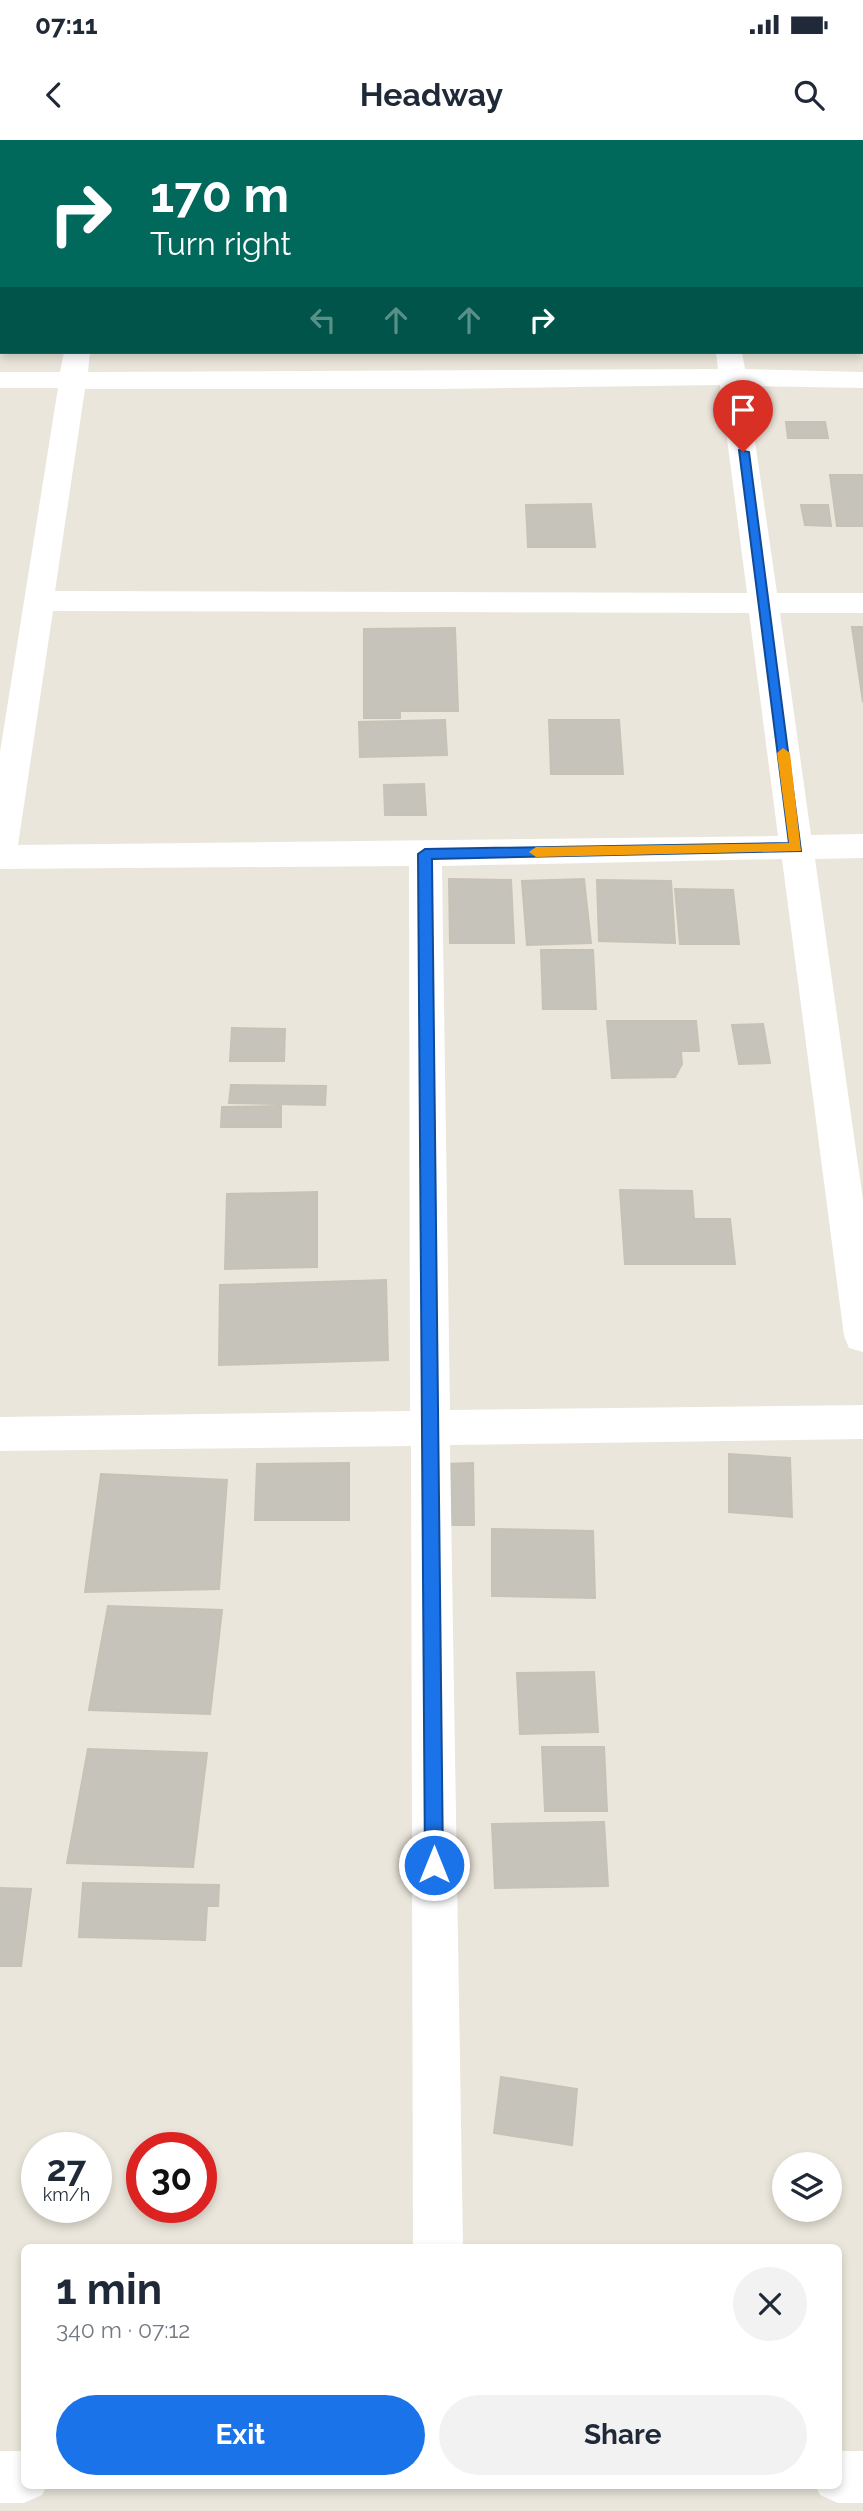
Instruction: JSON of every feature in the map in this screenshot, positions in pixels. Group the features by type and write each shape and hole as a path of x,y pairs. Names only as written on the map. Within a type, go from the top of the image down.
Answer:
{"street":[{"path":"436,354 437,380"},
{"path":"731,364 863,1336"},
{"path":"0,380 75,366 437,380 731,364 863,380"},
{"path":"75,366 0,856 425,854 863,846"},
{"path":"38,601 863,603"},
{"path":"425,854 438,2244"},
{"path":"0,1434 863,1422"},
{"path":"0,2477 21,2477"},
{"path":"842,2477 863,2477"}],"building":[{"path":"786,422 825,422 828,438 788,438"},
{"path":"830,475 863,475 863,526 837,526"},
{"path":"591,504 595,547 528,547 526,505"},
{"path":"801,505 828,505 831,526 805,525"},
{"path":"852,627 863,627 863,702"},
{"path":"455,628 458,711 400,711 400,718 364,718 364,629"},
{"path":"445,720 447,755 360,757 359,722"},
{"path":"549,720 619,720 623,774 551,774"},
{"path":"424,784 426,815 385,815 384,785"},
{"path":"449,879 511,880 514,943 450,943"},
{"path":"584,879 591,943 527,945 522,881"},
{"path":"597,880 671,881 675,943 599,941"},
{"path":"675,889 733,890 739,944 680,944"},
{"path":"541,950 593,950 596,1009 543,1009"},
{"path":"607,1021 696,1021 699,1051 681,1051 682,1064 675,1077 612,1078"},
{"path":"763,1024 770,1063 739,1064 732,1025"},
{"path":"232,1028 285,1029 284,1061 230,1061"},
{"path":"231,1085 326,1086 325,1105 229,1103"},
{"path":"281,1106 281,1127 221,1127 222,1107"},
{"path":"620,1190 692,1191 694,1219 730,1219 735,1264 625,1264"},
{"path":"317,1192 317,1267 225,1269 227,1194"},
{"path":"386,1280 388,1360 219,1365 220,1285"},
{"path":"729,1454 790,1458 792,1517 729,1512"},
{"path":"349,1463 349,1520 255,1520 257,1464"},
{"path":"473,1463 474,1525 445,1525 444,1464"},
{"path":"101,1474 227,1480 219,1589 85,1592"},
{"path":"492,1529 593,1531 595,1598 492,1596"},
{"path":"108,1606 222,1610 210,1714 89,1710"},
{"path":"594,1672 598,1732 520,1734 517,1673"},
{"path":"542,1747 604,1747 607,1811 545,1811"},
{"path":"88,1749 207,1753 193,1867 67,1863"},
{"path":"604,1822 608,1886 495,1888 492,1824"},
{"path":"83,1883 219,1885 218,1906 207,1906 205,1940 79,1937"},
{"path":"0,1888 31,1889 21,1966 0,1966"},
{"path":"501,2077 577,2089 572,2145 494,2133"}],"slow traffic":[{"path":"536,852 796,848 783,753"}],"route":[{"path":"434,1865 425,854 796,848 743,452"}]}
